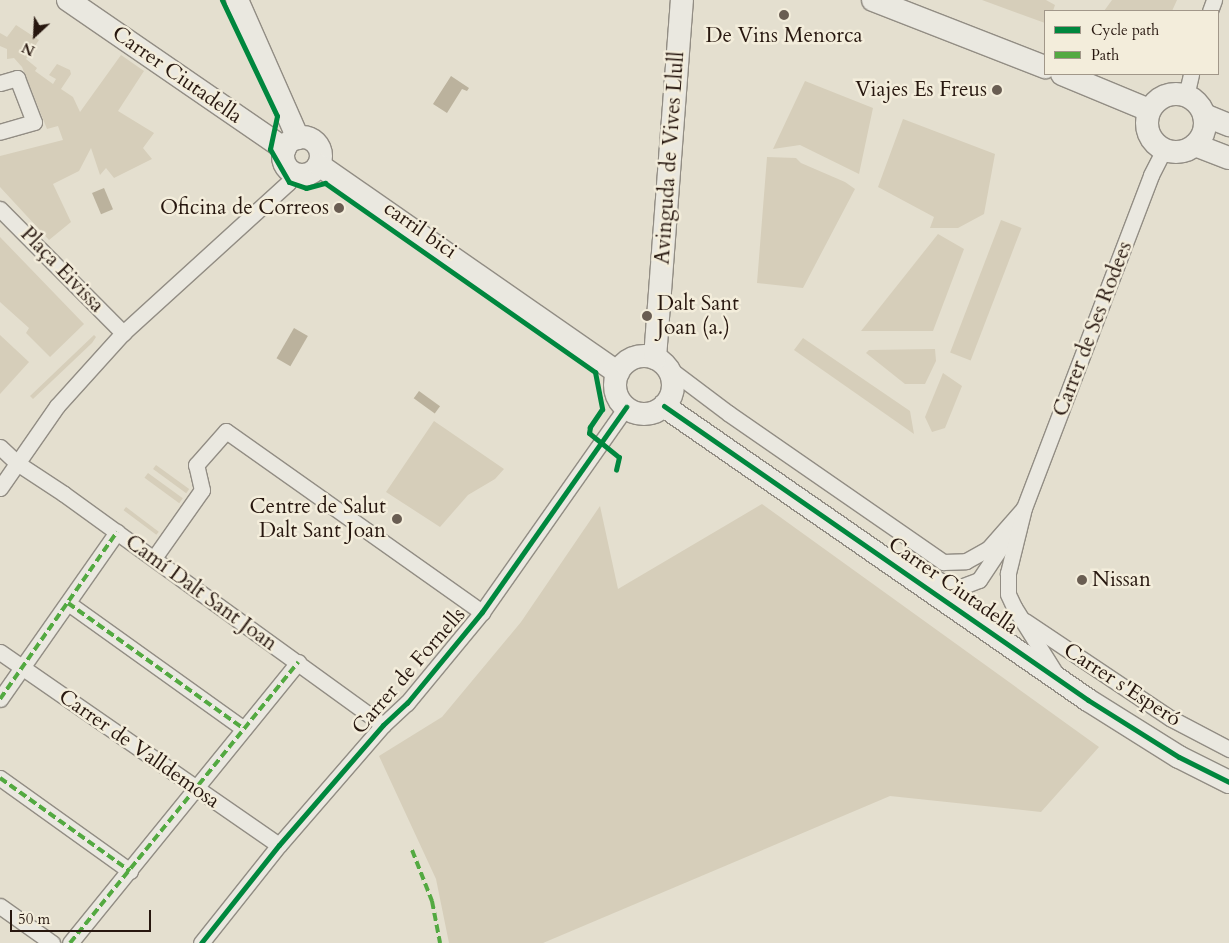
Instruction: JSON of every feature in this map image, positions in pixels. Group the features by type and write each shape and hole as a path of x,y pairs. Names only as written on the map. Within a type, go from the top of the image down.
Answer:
{"street":[{"name":"Carrer Ciutadella","path":"68,0 292,143"},
{"path":"238,0 292,143 286,165 294,173 305,174 319,165 321,153 315,142 292,143"},
{"name":"Avinguda de Vives Llull","path":"661,362 658,317 682,0"},
{"path":"873,0 908,7 1044,67"},
{"path":"1064,75 1150,110"},
{"path":"1186,96 1191,75"},
{"path":"0,83 17,78 34,122 0,132"},
{"path":"1186,96 1194,100 1204,115 1204,131 1195,145 1181,152 1164,150 1150,138 1147,119 1150,110 1161,98 1186,96"},
{"path":"1204,115 1229,125"},
{"path":"1195,145 1229,158"},
{"name":"Carrer de Ses Rodees","path":"1062,682 1019,616 1008,594 1008,573 1024,508 1151,175 1164,150"},
{"path":"319,165 618,373"},
{"path":"0,488 57,406 123,333 288,184 294,173"},
{"name":"Plaça Eivissa","path":"0,209 123,333"},
{"path":"634,358 661,362 674,384 664,406 648,413 626,407 616,392 618,373 634,358"},
{"name":"Carrer Ciutadella","path":"661,362 728,413 943,562"},
{"name":"Carrer Ciutadella","path":"664,406 1142,736 1229,782"},
{"name":"Carrer de Fornells","path":"201,943 278,845 383,725 407,703 482,612 626,407"},
{"path":"154,558 202,490 196,465 226,431 482,612"},
{"name":"Camí Dalt Sant Joan","path":"0,448 17,463 154,558 383,725"},
{"name":"Carrer de Ses Rodees","path":"858,540 879,544 932,578 952,587 963,586 979,580 990,568 1024,508"},
{"name":"Carrer de Ses Rodees","path":"943,562 966,561 988,549 1024,508"},
{"path":"0,699 117,532"},
{"path":"68,603 244,729"},
{"name":"Carrer s'Esperó","path":"1019,616 1170,718 1229,749"},
{"name":"Carrer de Valldemosa","path":"0,652 278,845"},
{"path":"70,943 298,662"},
{"path":"0,778 130,871"},
{"path":"0,906 52,943"}],"shaded area":[{"path":"982,0 1046,0 1055,5 1053,10 1044,10 1044,23"},
{"path":"1112,0 1177,0 1172,10 1105,10"},
{"path":"16,25 39,40 26,59 37,68 35,71 53,84 56,79 49,75 57,64 70,70 71,74 61,89 73,97 80,112 121,55 144,71 118,111 154,133 143,148 152,159 114,178 106,168 100,175 91,148 79,171 53,184 71,222 49,240 0,187 0,156 63,140 58,126 47,129 22,67 14,58 7,59 7,49 0,46 0,33 7,37"},
{"path":"451,76 469,88 467,91 462,89 447,113 433,104"},
{"path":"805,81 873,108 859,174 800,145 773,149"},
{"path":"903,119 995,154 984,214 958,228 930,228 934,217 878,187"},
{"path":"767,157 796,158 801,163 845,182 855,189 803,288 757,283"},
{"path":"104,188 113,209 101,214 92,193"},
{"path":"1001,220 1022,228 971,360 950,353"},
{"path":"938,234 964,249 933,331 861,331"},
{"path":"0,237 84,324 50,357 26,333 29,328 0,302"},
{"path":"294,328 308,336 290,366 276,358"},
{"path":"0,335 29,362 0,394"},
{"path":"94,335 96,337 92,343 33,399 30,396"},
{"path":"803,338 910,411 914,434 794,350"},
{"path":"935,349 936,361 925,384 905,384 866,353 869,350"},
{"path":"943,373 962,386 945,428 932,432 925,417"},
{"path":"419,391 440,406 435,414 414,398"},
{"path":"434,421 504,469 495,479 468,495 440,527 386,492"},
{"path":"156,465 189,489 186,493 153,469"},
{"path":"148,473 183,498 179,503 144,478"},
{"path":"762,504 1099,747 1041,812 890,796 543,943 449,943 436,879 379,756 442,717 521,622 600,506 618,589"},
{"path":"126,507 159,532 156,535 124,510"}],"marked path":[{"path":"0,699 117,532"},
{"path":"68,603 244,729"},
{"path":"70,943 298,662"},
{"path":"0,778 130,871"},
{"path":"412,850 432,901 440,943"}],"cycle path":[{"name":"carril bici","path":"222,0 277,116 270,149 289,182 306,188 325,183 595,372 602,409 590,427 589,433 619,457 616,470"},
{"path":"664,406 1088,700 1179,757 1229,782"},
{"path":"201,943 279,845 383,725 407,703 482,612 626,407"}],"place":[{"name":"De Vins Menorca","path":"784,15"},
{"name":"Viajes Es Freus","path":"997,90"},
{"name":"Oficina de Correos","path":"339,208"},
{"name":"Dalt Sant Joan (a.)","path":"647,316"},
{"name":"Centre de Salut Dalt Sant Joan","path":"397,519"},
{"name":"Nissan","path":"1082,580"}]}
